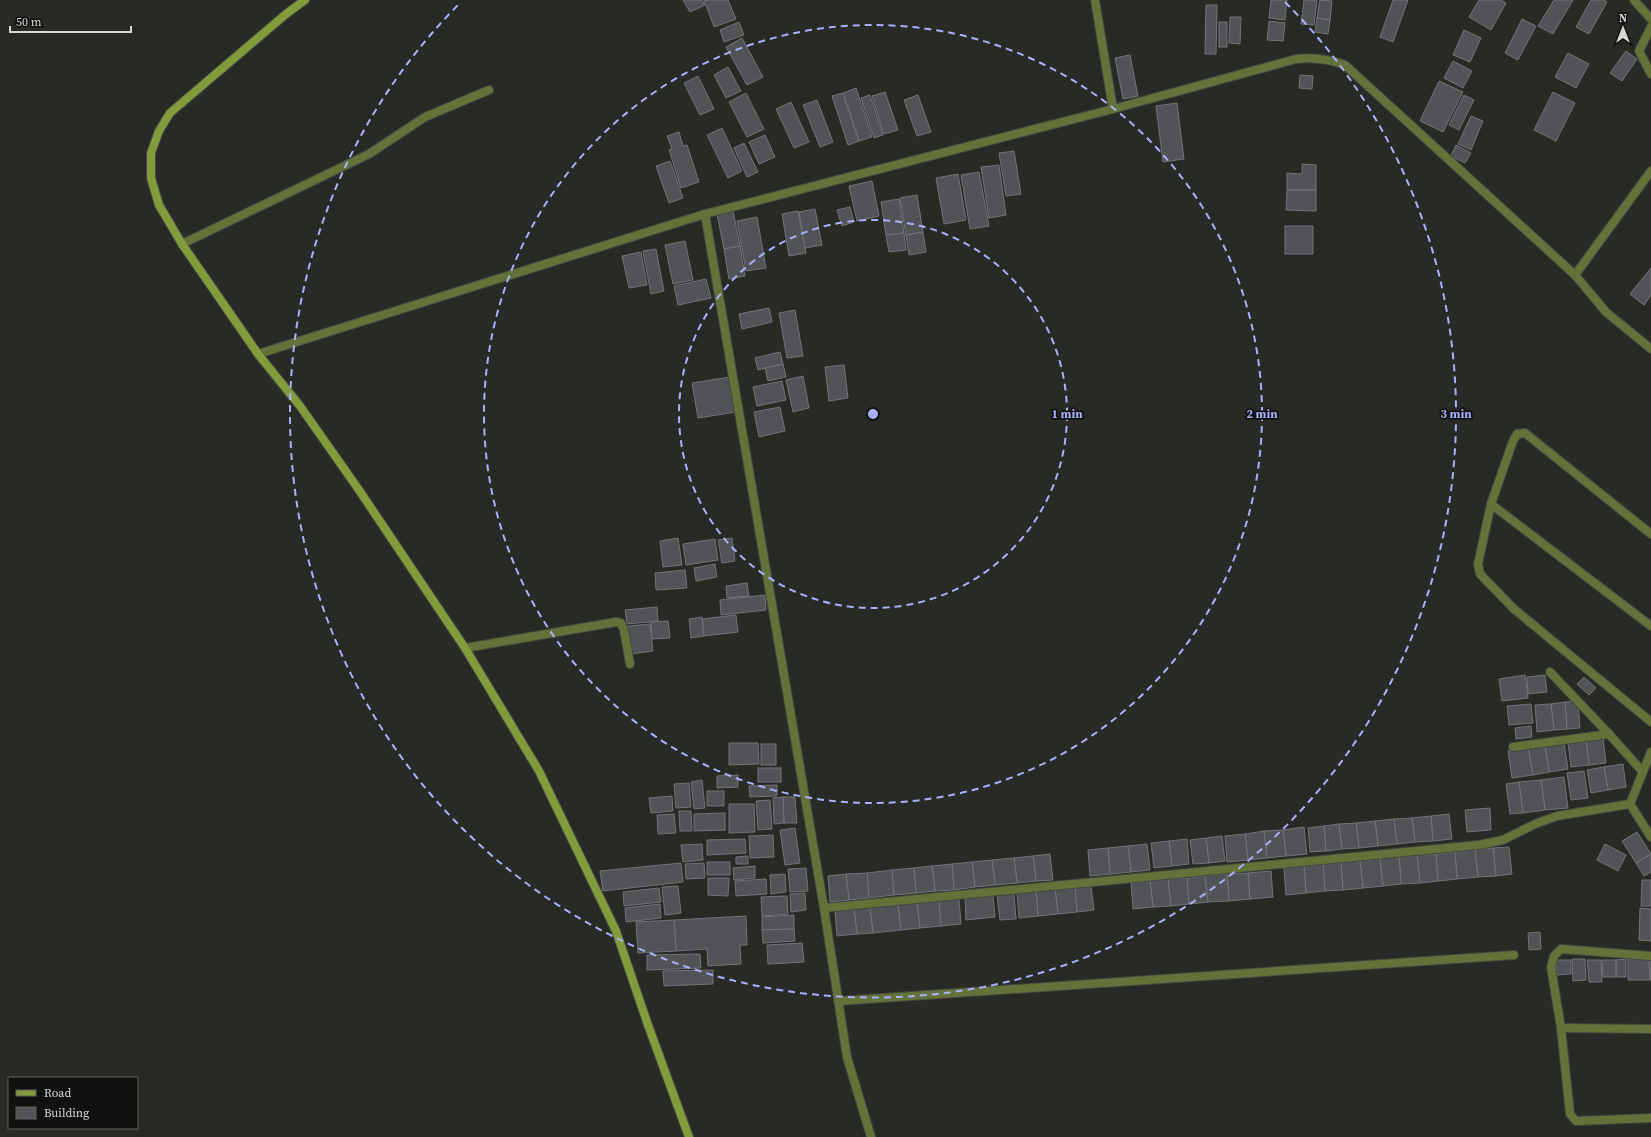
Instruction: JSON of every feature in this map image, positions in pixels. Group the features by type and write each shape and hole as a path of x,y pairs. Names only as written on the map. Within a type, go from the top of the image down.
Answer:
{"main road":[{"path":"303,1 170,113 159,131 151,153 151,178 159,205 182,244 258,354 300,406 359,490 465,648 539,771 616,931 648,1025 689,1137"}],"street":[{"path":"1095,0 1113,109"},
{"path":"1634,0 1651,20"},
{"path":"1651,27 1639,51 1651,74"},
{"path":"258,354 705,214 1113,109 1296,59 1312,57 1329,59 1344,65 1575,275 1606,312 1651,349"},
{"path":"182,244 369,154 425,117 489,90"},
{"path":"1575,275 1651,171"},
{"path":"705,214 824,908 847,1057 871,1137"},
{"path":"1651,534 1525,433 1517,434 1513,441 1491,504 1478,564 1480,574 1514,609 1651,722"},
{"path":"1491,504 1651,626"},
{"path":"465,648 616,622 621,623 624,630 630,664"},
{"path":"1550,672 1610,734 1642,771"},
{"path":"1513,747 1610,734"},
{"path":"1630,804 1642,771 1651,752"},
{"path":"824,908 1478,846 1503,840 1535,824 1557,816 1630,804"},
{"path":"1630,804 1651,836"},
{"path":"1651,956 1561,949 1554,956 1551,967 1562,1028 1570,1114 1573,1119 1590,1120 1651,1118"},
{"path":"838,1001 1514,955"},
{"path":"1562,1028 1651,1029"}],"building":[{"path":"683,0 702,0 705,5 690,12"},
{"path":"704,0 728,0 736,19 714,27"},
{"path":"1271,0 1287,0 1285,20 1269,18"},
{"path":"1304,0 1317,0 1314,25 1301,24"},
{"path":"1320,0 1332,1 1330,20 1317,18"},
{"path":"1393,0 1408,0 1393,42 1380,37"},
{"path":"1479,0 1501,0 1506,3 1491,30 1469,17"},
{"path":"1554,0 1573,0 1553,34 1538,26"},
{"path":"1591,0 1603,0 1607,2 1589,34 1576,27"},
{"path":"1206,5 1217,5 1216,54 1205,54"},
{"path":"1230,17 1241,17 1240,44 1229,43"},
{"path":"1317,18 1330,20 1328,34 1315,32"},
{"path":"1522,19 1536,26 1518,60 1505,53"},
{"path":"1269,21 1285,23 1283,41 1267,40"},
{"path":"739,22 744,35 724,42 720,30"},
{"path":"1219,22 1227,22 1227,47 1219,47"},
{"path":"1464,30 1481,38 1470,62 1453,55"},
{"path":"742,38 763,77 747,85 726,47"},
{"path":"1626,51 1637,59 1622,81 1610,73"},
{"path":"1568,53 1589,64 1576,88 1555,77"},
{"path":"1130,55 1138,96 1123,99 1115,58"},
{"path":"1453,61 1472,71 1463,88 1444,78"},
{"path":"728,67 741,91 726,98 714,75"},
{"path":"1300,75 1313,76 1312,89 1299,88"},
{"path":"698,76 714,109 700,115 684,83"},
{"path":"1439,81 1463,92 1443,132 1420,121"},
{"path":"856,88 872,137 859,141 843,93"},
{"path":"885,92 898,130 884,134 872,96"},
{"path":"1553,92 1575,103 1556,141 1534,130"},
{"path":"746,93 764,129 747,137 729,102"},
{"path":"843,93 859,141 848,145 832,96"},
{"path":"870,95 883,135 874,138 861,98"},
{"path":"918,95 931,132 917,136 904,100"},
{"path":"1464,95 1474,100 1459,130 1449,125"},
{"path":"817,100 833,142 820,147 803,105"},
{"path":"791,102 809,142 794,148 776,109"},
{"path":"1177,103 1184,159 1163,162 1156,106"},
{"path":"1471,116 1483,121 1471,150 1458,144"},
{"path":"722,128 742,171 728,178 707,135"},
{"path":"679,132 683,146 687,145 699,182 681,188 669,150 672,149 667,136"},
{"path":"765,135 775,157 759,164 749,142"},
{"path":"744,143 758,172 747,177 734,148"},
{"path":"1456,145 1471,153 1465,163 1451,156"},
{"path":"1014,151 1021,194 1006,196 999,153"},
{"path":"670,161 683,198 669,203 656,166"},
{"path":"1302,164 1316,165 1316,190 1287,190 1287,173 1302,174"},
{"path":"999,165 1006,215 989,218 981,167"},
{"path":"979,172 989,226 970,229 961,175"},
{"path":"958,174 966,220 944,224 936,178"},
{"path":"872,181 879,216 857,221 849,186"},
{"path":"1287,190 1316,190 1316,211 1286,210"},
{"path":"917,195 923,232 906,235 900,198"},
{"path":"899,199 904,233 886,235 881,202"},
{"path":"850,207 854,222 842,226 837,210"},
{"path":"815,209 822,245 805,248 799,212"},
{"path":"733,211 740,246 724,249 717,214"},
{"path":"798,211 806,253 789,256 782,214"},
{"path":"757,217 766,268 746,271 737,221"},
{"path":"1285,226 1313,226 1313,254 1285,254"},
{"path":"923,232 926,252 909,255 906,235"},
{"path":"904,233 906,250 889,252 886,235"},
{"path":"685,241 693,280 673,284 665,245"},
{"path":"740,246 745,276 729,279 724,249"},
{"path":"656,249 664,291 651,294 643,251"},
{"path":"641,252 647,285 629,288 622,256"},
{"path":"1651,268 1651,295 1644,305 1630,294"},
{"path":"706,279 711,298 678,305 674,286"},
{"path":"769,308 772,322 742,329 739,314"},
{"path":"795,310 803,356 787,358 779,313"},
{"path":"780,352 783,364 758,370 755,358"},
{"path":"783,364 786,377 768,381 765,368"},
{"path":"844,365 848,398 829,401 825,367"},
{"path":"803,376 809,408 793,412 786,380"},
{"path":"730,377 736,412 698,418 692,383"},
{"path":"782,381 786,400 757,406 753,387"},
{"path":"780,407 785,431 759,437 754,412"},
{"path":"678,538 682,565 663,567 660,541"},
{"path":"732,538 735,561 722,563 718,540"},
{"path":"715,539 718,560 686,565 683,544"},
{"path":"715,564 717,577 696,581 694,568"},
{"path":"685,570 687,588 656,590 655,573"},
{"path":"747,583 749,596 727,598 726,586"},
{"path":"765,595 766,610 721,615 720,600"},
{"path":"657,607 658,621 627,624 625,610"},
{"path":"736,615 738,632 704,636 702,619"},
{"path":"702,617 704,636 691,638 689,619"},
{"path":"668,621 670,638 652,639 651,622"},
{"path":"650,624 653,651 630,654 628,626"},
{"path":"1525,675 1528,698 1502,701 1499,679"},
{"path":"1545,675 1547,692 1528,694 1527,677"},
{"path":"1584,677 1596,688 1589,695 1577,684"},
{"path":"1578,701 1580,728 1567,729 1565,702"},
{"path":"1565,702 1567,729 1554,730 1551,704"},
{"path":"1531,704 1533,723 1509,725 1507,706"},
{"path":"1551,704 1554,730 1537,732 1535,705"},
{"path":"1531,726 1532,737 1516,739 1515,728"},
{"path":"1603,738 1606,763 1589,765 1586,740"},
{"path":"1586,740 1589,765 1571,767 1568,742"},
{"path":"729,743 758,743 759,764 729,765"},
{"path":"1564,743 1568,769 1549,772 1545,746"},
{"path":"761,744 776,744 776,765 761,765"},
{"path":"1545,746 1549,772 1533,775 1528,748"},
{"path":"1528,748 1533,775 1512,778 1508,751"},
{"path":"1623,764 1626,787 1608,790 1604,767"},
{"path":"1604,767 1608,790 1591,793 1587,770"},
{"path":"758,768 781,768 781,782 758,782"},
{"path":"1584,771 1588,798 1571,800 1567,773"},
{"path":"738,775 738,787 717,788 717,776"},
{"path":"1564,777 1568,808 1545,810 1541,780"},
{"path":"702,780 705,808 694,809 691,782"},
{"path":"1541,780 1545,810 1523,813 1519,782"},
{"path":"1519,782 1523,813 1510,814 1506,784"},
{"path":"689,783 691,807 676,808 674,784"},
{"path":"777,785 777,796 750,797 749,786"},
{"path":"707,791 724,791 724,806 707,806"},
{"path":"672,796 673,811 651,813 649,798"},
{"path":"783,797 795,797 797,823 784,823"},
{"path":"783,797 784,823 774,824 773,798"},
{"path":"770,800 772,829 758,830 756,801"},
{"path":"729,804 754,804 755,832 729,833"},
{"path":"1490,808 1491,830 1467,832 1465,810"},
{"path":"679,811 691,811 692,831 680,831"},
{"path":"725,813 725,830 694,831 694,814"},
{"path":"674,814 676,833 658,834 657,815"},
{"path":"1449,814 1452,839 1433,841 1431,816"},
{"path":"1431,816 1433,841 1415,842 1412,818"},
{"path":"1412,818 1415,842 1397,844 1394,819"},
{"path":"1394,819 1397,844 1378,846 1375,821"},
{"path":"1375,821 1378,846 1359,848 1356,823"},
{"path":"1356,823 1359,848 1342,849 1339,824"},
{"path":"1339,824 1342,849 1326,851 1324,826"},
{"path":"1324,826 1326,851 1310,852 1308,828"},
{"path":"1304,827 1307,854 1286,856 1283,830"},
{"path":"795,828 800,863 785,865 780,830"},
{"path":"1283,830 1286,856 1267,858 1264,831"},
{"path":"1264,831 1267,858 1248,860 1245,834"},
{"path":"1637,832 1651,854 1636,863 1622,841"},
{"path":"1245,834 1248,860 1227,862 1225,836"},
{"path":"773,835 774,857 750,858 749,836"},
{"path":"1222,836 1225,861 1209,863 1206,838"},
{"path":"1206,838 1209,863 1193,864 1190,840"},
{"path":"745,839 746,853 707,855 707,840"},
{"path":"1187,839 1189,864 1172,866 1169,841"},
{"path":"1169,841 1172,866 1154,868 1151,843"},
{"path":"702,844 703,860 683,862 681,845"},
{"path":"1147,844 1150,870 1131,872 1128,846"},
{"path":"1605,844 1626,855 1618,871 1597,860"},
{"path":"1128,846 1131,872 1110,874 1108,848"},
{"path":"1509,847 1512,874 1496,876 1493,848"},
{"path":"1108,848 1110,874 1090,876 1088,850"},
{"path":"1493,848 1496,876 1478,877 1475,850"},
{"path":"1475,850 1478,877 1457,879 1455,852"},
{"path":"1455,852 1457,879 1438,881 1436,854"},
{"path":"1050,854 1053,880 1036,881 1033,856"},
{"path":"1436,854 1438,881 1420,883 1417,855"},
{"path":"1651,854 1651,872 1644,876 1636,863"},
{"path":"1417,855 1420,883 1401,884 1399,857"},
{"path":"748,856 748,864 736,864 736,857"},
{"path":"1033,856 1036,881 1017,883 1014,858"},
{"path":"1399,857 1401,884 1383,886 1380,859"},
{"path":"1014,858 1017,883 995,885 992,860"},
{"path":"1380,859 1383,886 1363,888 1360,861"},
{"path":"992,860 995,885 975,887 972,862"},
{"path":"1360,861 1363,888 1343,890 1341,862"},
{"path":"707,862 730,862 730,875 707,875"},
{"path":"972,862 975,887 954,890 952,864"},
{"path":"1341,862 1343,890 1325,891 1323,864"},
{"path":"681,863 683,882 603,891 600,871"},
{"path":"704,863 705,878 686,879 685,864"},
{"path":"952,864 954,890 935,891 932,866"},
{"path":"1323,864 1325,891 1306,893 1304,866"},
{"path":"755,866 755,878 734,880 733,868"},
{"path":"932,866 935,891 916,893 914,868"},
{"path":"1304,866 1306,893 1286,895 1284,868"},
{"path":"806,868 808,891 790,892 788,869"},
{"path":"914,868 916,893 894,895 892,870"},
{"path":"892,870 894,895 869,898 867,873"},
{"path":"1271,871 1273,897 1250,899 1248,873"},
{"path":"867,873 869,898 849,900 846,874"},
{"path":"1248,873 1250,899 1229,901 1227,874"},
{"path":"785,874 786,892 771,894 770,875"},
{"path":"846,874 849,900 830,902 828,876"},
{"path":"1227,874 1229,901 1208,902 1205,876"},
{"path":"1205,876 1208,902 1189,904 1187,878"},
{"path":"708,878 729,878 728,896 708,895"},
{"path":"1187,878 1189,904 1171,906 1168,879"},
{"path":"766,879 767,894 736,896 735,881"},
{"path":"1168,879 1171,906 1153,907 1150,881"},
{"path":"1642,880 1651,880 1651,906 1641,906"},
{"path":"1150,881 1153,907 1133,909 1131,883"},
{"path":"678,886 681,913 665,915 662,887"},
{"path":"1091,886 1094,910 1077,912 1075,887"},
{"path":"1075,887 1077,912 1058,914 1055,889"},
{"path":"659,888 661,902 624,906 623,892"},
{"path":"1055,889 1058,914 1038,916 1036,891"},
{"path":"1036,891 1038,916 1019,918 1017,893"},
{"path":"805,893 806,910 791,912 790,894"},
{"path":"1014,894 1016,919 1000,920 997,895"},
{"path":"787,896 788,914 762,916 761,897"},
{"path":"993,896 995,917 966,920 965,899"},
{"path":"959,899 961,924 941,926 939,901"},
{"path":"939,901 941,926 920,928 917,903"},
{"path":"917,903 920,928 901,930 898,905"},
{"path":"660,904 661,918 626,922 625,908"},
{"path":"898,905 901,930 873,933 870,908"},
{"path":"870,908 873,933 857,934 854,909"},
{"path":"1640,908 1651,909 1651,941 1639,940"},
{"path":"854,909 857,934 837,936 835,911"},
{"path":"794,915 794,929 762,930 762,917"},
{"path":"746,916 747,945 740,945 741,964 708,966 707,949 676,951 674,920"},
{"path":"674,920 676,951 638,953 636,922"},
{"path":"794,929 795,941 763,943 762,930"},
{"path":"1540,932 1541,949 1529,950 1528,933"},
{"path":"802,943 804,962 768,964 767,945"},
{"path":"700,954 701,968 647,970 647,955"},
{"path":"1572,959 1585,959 1586,980 1573,981"},
{"path":"1626,959 1626,977 1616,977 1616,960"},
{"path":"1628,959 1649,959 1650,980 1628,980"},
{"path":"1649,959 1651,959 1651,980 1650,980"},
{"path":"1556,960 1571,960 1571,974 1557,975"},
{"path":"1587,960 1601,960 1602,982 1589,982"},
{"path":"1602,960 1616,960 1616,977 1603,977"},
{"path":"713,970 713,984 664,986 663,971"}]}
